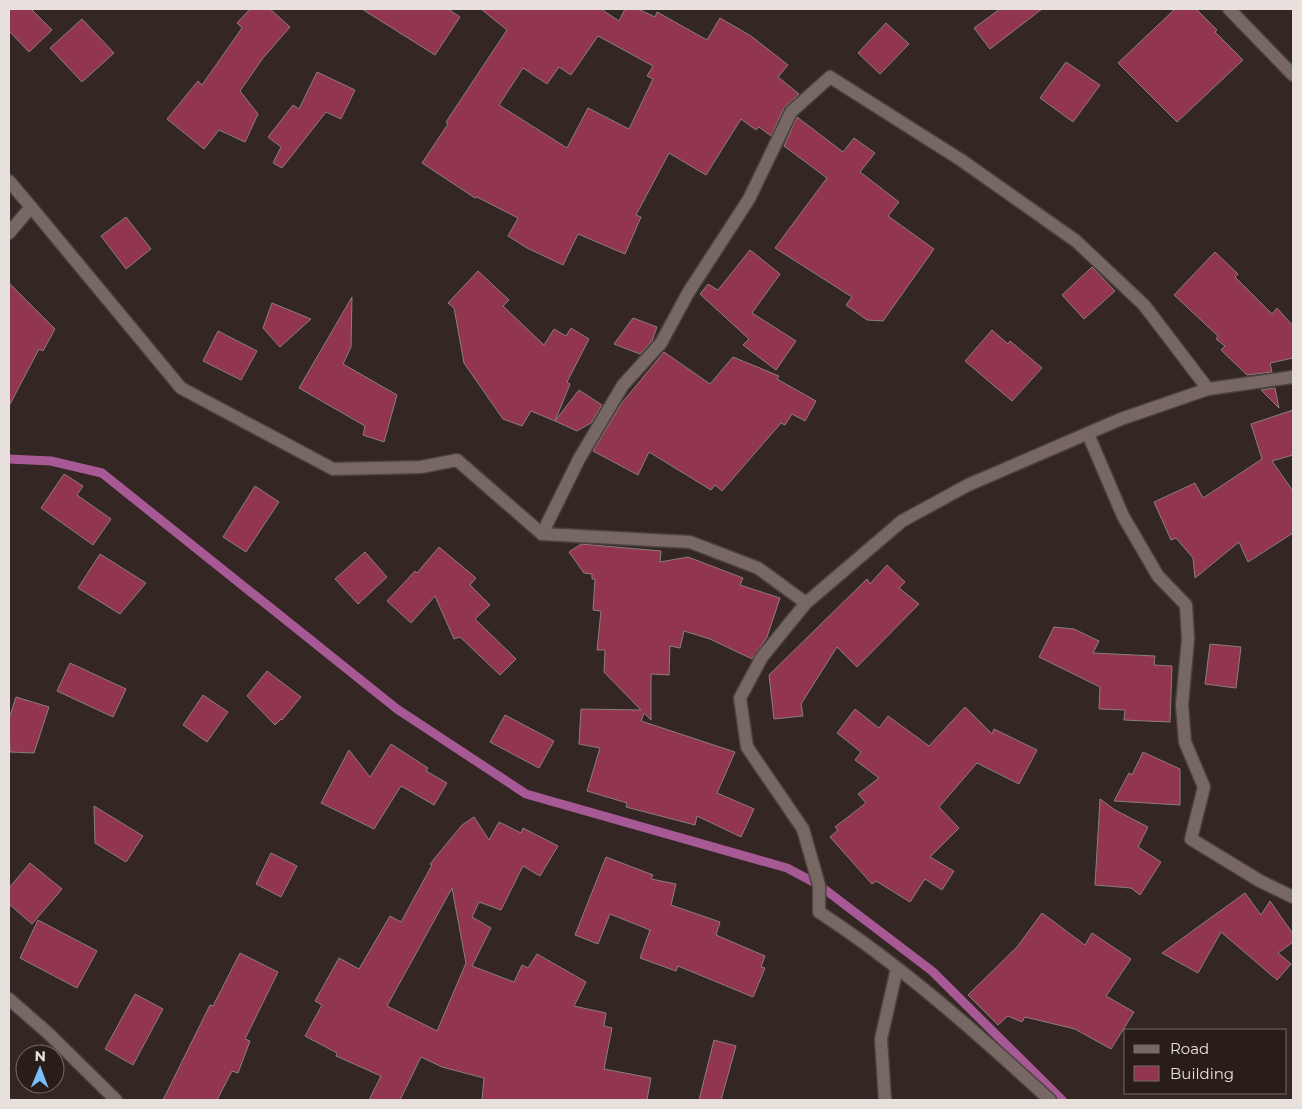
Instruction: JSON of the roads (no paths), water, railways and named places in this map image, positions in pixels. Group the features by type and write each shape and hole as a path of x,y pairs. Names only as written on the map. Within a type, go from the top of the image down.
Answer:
{"street":[{"path":"1229,9 1293,75"},
{"path":"542,534 579,459 623,385 661,343 688,293 749,199 791,112 830,77 961,160 1076,242 1144,305 1208,389"},
{"path":"9,181 181,388 333,469 421,467 457,460 542,534 690,542 758,568 806,603"},
{"path":"9,233 30,207"},
{"path":"1050,1100 1001,1056 868,944 819,912 819,885 802,829 747,747 740,698 762,657 806,603 902,521 968,485 1121,419 1208,389 1293,377"},
{"path":"1088,434 1124,516 1158,576 1186,605 1188,639 1182,705 1185,742 1204,787 1191,839 1260,881 1293,897"},
{"path":"885,1100 881,1038 897,968"},
{"path":"9,999 49,1034 116,1100"}],"waterway":[{"path":"9,459 51,461 102,473 397,709 526,794 787,868 819,885 932,971 1062,1100"}]}
